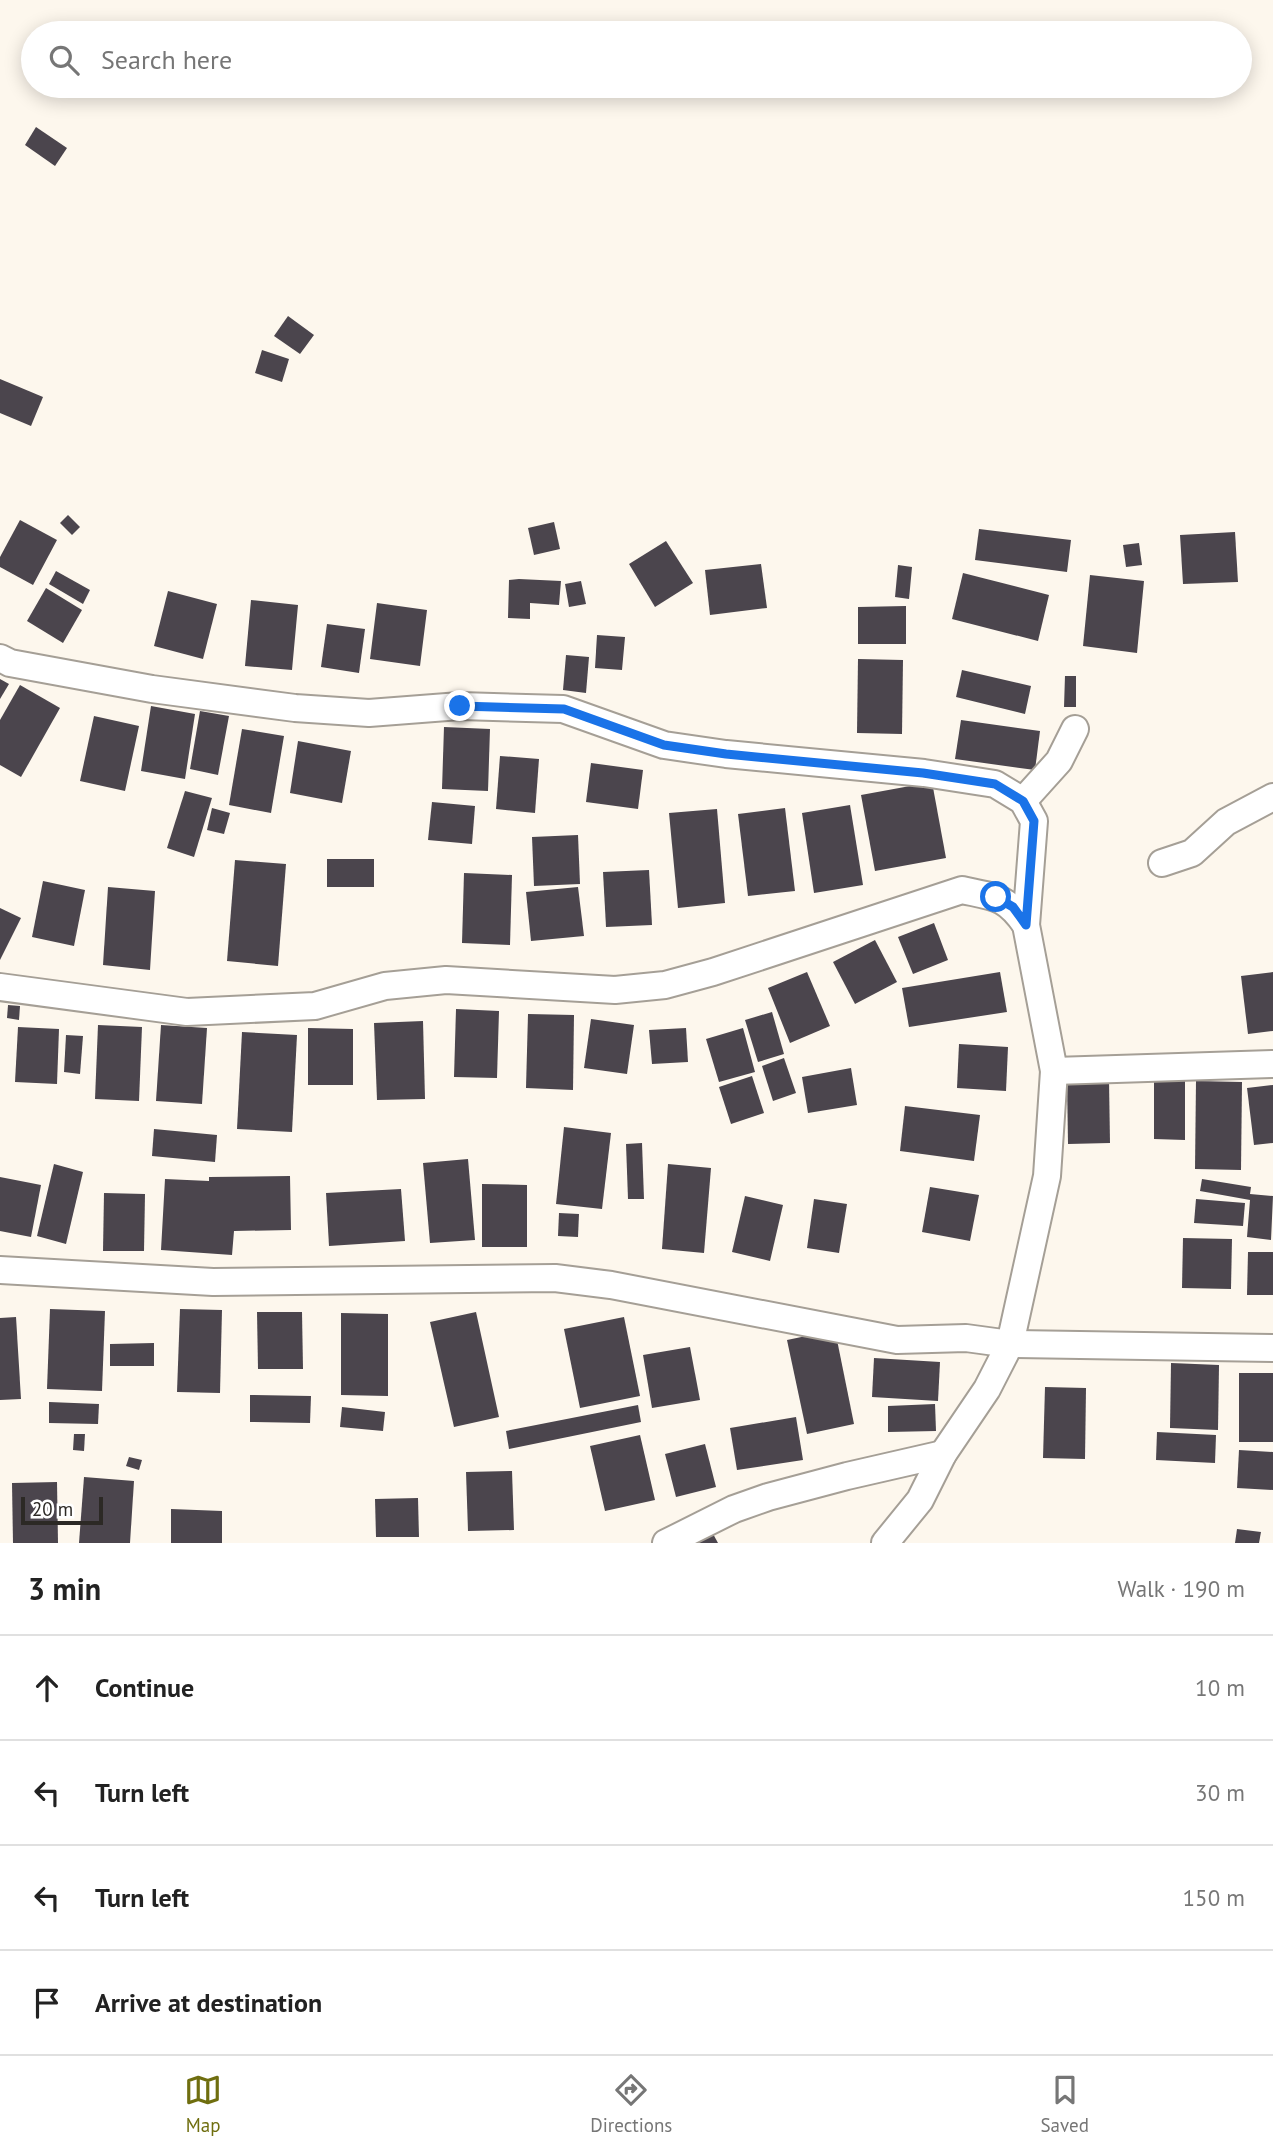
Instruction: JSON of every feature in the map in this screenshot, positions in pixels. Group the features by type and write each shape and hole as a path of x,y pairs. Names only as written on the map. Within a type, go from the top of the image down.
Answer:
{"street":[{"path":"0,659 152,689 295,708 369,713 460,706 564,709 664,745 726,754 923,773 995,784 1023,801 1034,821 1026,925 1054,1071 1047,1176 1010,1343 987,1389 943,1454 920,1500 885,1543"},
{"path":"1023,801 1059,761 1075,729"},
{"path":"1161,863 1192,853 1226,822 1273,797"},
{"path":"0,987 187,1012 315,1006 385,986 446,980 615,990 665,985 713,972 962,890 996,897 1013,907 1026,925"},
{"path":"1054,1071 1273,1064"},
{"path":"0,1270 213,1282 555,1278 611,1284 897,1340 966,1338 1010,1343 1273,1348"},
{"path":"666,1543 734,1509 768,1497 943,1454"}],"building":[{"path":"36,127 67,148 55,166 25,145"},
{"path":"288,316 314,335 300,354 274,336"},
{"path":"262,350 289,359 282,382 255,373"},
{"path":"0,379 43,397 31,426 0,413"},
{"path":"68,515 80,527 72,535 60,523"},
{"path":"20,520 57,540 33,585 0,567 0,557"},
{"path":"554,522 560,549 534,555 528,528"},
{"path":"979,529 1071,540 1067,572 975,560"},
{"path":"1235,532 1238,582 1183,584 1180,535"},
{"path":"666,541 693,583 655,607 629,564"},
{"path":"1139,543 1142,565 1126,567 1123,545"},
{"path":"761,564 767,608 710,615 705,570"},
{"path":"898,565 912,567 909,599 895,597"},
{"path":"56,571 90,590 83,604 49,584"},
{"path":"963,573 1049,595 1038,641 952,619"},
{"path":"1090,575 1144,581 1137,653 1083,646"},
{"path":"509,580 561,581 559,605 530,603 530,619 508,618"},
{"path":"581,581 586,604 569,607 565,584"},
{"path":"46,588 82,610 63,643 27,621"},
{"path":"168,591 217,604 203,659 154,646"},
{"path":"251,600 298,605 292,670 245,666"},
{"path":"377,603 427,610 420,666 370,659"},
{"path":"906,606 906,644 858,644 858,607"},
{"path":"327,624 365,629 359,673 321,667"},
{"path":"597,635 625,637 622,670 595,668"},
{"path":"566,655 589,657 586,693 563,690"},
{"path":"858,659 903,660 902,734 857,733"},
{"path":"962,670 1031,686 1025,714 956,697"},
{"path":"1065,676 1076,676 1076,707 1064,707"},
{"path":"0,679 9,684 0,699"},
{"path":"20,685 60,708 21,777 0,765 0,720"},
{"path":"151,706 195,714 185,779 141,771"},
{"path":"200,711 229,716 218,775 190,769"},
{"path":"94,716 139,726 125,791 80,781"},
{"path":"961,720 1040,731 1035,770 955,759"},
{"path":"444,727 490,729 488,791 442,789"},
{"path":"242,729 284,736 271,813 229,805"},
{"path":"298,741 351,751 342,803 290,793"},
{"path":"500,756 539,759 535,813 496,809"},
{"path":"591,763 643,770 638,809 586,802"},
{"path":"932,782 946,858 875,871 861,795"},
{"path":"185,791 212,798 194,857 167,848"},
{"path":"432,802 475,806 472,844 428,840"},
{"path":"850,805 863,885 814,893 802,813"},
{"path":"212,808 230,813 224,834 207,830"},
{"path":"785,808 795,891 748,896 738,814"},
{"path":"717,809 725,903 678,908 669,813"},
{"path":"578,835 580,884 534,886 532,837"},
{"path":"327,859 374,859 374,887 327,887"},
{"path":"235,860 286,864 278,966 227,961"},
{"path":"649,870 652,925 606,927 603,872"},
{"path":"464,873 512,875 510,945 462,943"},
{"path":"43,881 85,890 74,946 32,937"},
{"path":"108,887 155,891 150,970 103,965"},
{"path":"578,887 584,936 531,941 526,892"},
{"path":"0,908 21,918 0,960"},
{"path":"934,923 948,960 913,974 898,937"},
{"path":"875,940 897,982 855,1004 833,962"},
{"path":"807,972 830,1026 790,1043 768,988"},
{"path":"1000,972 1007,1012 909,1027 902,988"},
{"path":"1273,972 1273,1031 1248,1034 1241,976"},
{"path":"8,1005 20,1006 19,1020 7,1018"},
{"path":"456,1009 499,1011 497,1078 454,1077"},
{"path":"772,1012 784,1054 758,1062 745,1020"},
{"path":"528,1014 574,1015 573,1090 526,1088"},
{"path":"591,1019 634,1025 627,1074 584,1068"},
{"path":"423,1021 425,1099 377,1100 374,1023"},
{"path":"98,1025 142,1027 139,1101 95,1099"},
{"path":"161,1025 207,1028 202,1104 156,1101"},
{"path":"18,1027 59,1029 57,1084 15,1082"},
{"path":"308,1028 353,1029 353,1085 308,1085"},
{"path":"686,1028 688,1062 652,1064 649,1030"},
{"path":"743,1028 755,1072 719,1082 706,1039"},
{"path":"242,1032 297,1035 292,1132 237,1129"},
{"path":"66,1035 83,1036 80,1074 64,1072"},
{"path":"959,1044 1008,1047 1006,1091 957,1088"},
{"path":"784,1058 796,1093 773,1101 762,1066"},
{"path":"851,1068 857,1105 808,1113 802,1077"},
{"path":"752,1076 764,1113 731,1124 719,1087"},
{"path":"1067,1080 1109,1080 1110,1143 1068,1144"},
{"path":"1154,1080 1185,1080 1185,1140 1154,1139"},
{"path":"1196,1081 1242,1082 1241,1170 1195,1169"},
{"path":"1273,1085 1273,1143 1254,1145 1247,1088"},
{"path":"905,1106 980,1115 974,1161 900,1151"},
{"path":"564,1127 611,1133 602,1209 556,1204"},
{"path":"154,1129 217,1135 215,1162 152,1156"},
{"path":"642,1143 644,1199 628,1199 626,1144"},
{"path":"468,1159 475,1240 430,1243 423,1163"},
{"path":"54,1164 83,1172 66,1244 37,1236"},
{"path":"668,1164 711,1168 704,1253 662,1249"},
{"path":"290,1176 291,1230 234,1231 232,1255 161,1250 165,1179 209,1181 209,1177"},
{"path":"0,1177 41,1185 31,1237 0,1231"},
{"path":"1202,1179 1251,1187 1250,1194 1273,1196 1271,1240 1247,1237 1250,1200 1200,1191"},
{"path":"482,1184 527,1185 527,1247 482,1247"},
{"path":"930,1187 979,1195 970,1241 922,1232"},
{"path":"401,1189 405,1241 329,1246 326,1193"},
{"path":"104,1193 145,1194 144,1251 103,1251"},
{"path":"745,1196 783,1205 770,1261 732,1252"},
{"path":"814,1199 847,1204 839,1253 807,1248"},
{"path":"1196,1199 1245,1203 1243,1226 1194,1223"},
{"path":"559,1213 579,1214 578,1237 558,1236"},
{"path":"1183,1238 1232,1239 1231,1289 1182,1288"},
{"path":"1248,1252 1273,1252 1273,1295 1247,1295"},
{"path":"50,1309 105,1311 102,1391 47,1389"},
{"path":"180,1309 222,1310 220,1393 177,1392"},
{"path":"257,1312 302,1312 303,1369 258,1369"},
{"path":"476,1312 499,1417 454,1427 430,1322"},
{"path":"341,1313 388,1314 388,1396 341,1395"},
{"path":"16,1317 21,1399 0,1400 0,1318"},
{"path":"624,1317 640,1396 580,1408 564,1329"},
{"path":"835,1330 854,1424 807,1434 787,1340"},
{"path":"154,1343 154,1366 110,1366 110,1344"},
{"path":"690,1347 700,1400 652,1408 643,1355"},
{"path":"874,1358 940,1362 938,1401 872,1397"},
{"path":"1171,1363 1219,1365 1218,1430 1170,1428"},
{"path":"1239,1373 1273,1373 1273,1442 1239,1442"},
{"path":"1045,1387 1086,1388 1085,1459 1043,1458"},
{"path":"250,1395 311,1396 310,1423 250,1422"},
{"path":"49,1402 99,1404 98,1424 49,1423"},
{"path":"935,1404 936,1431 888,1432 888,1406"},
{"path":"638,1405 641,1422 509,1449 506,1431"},
{"path":"342,1407 385,1412 383,1431 340,1427"},
{"path":"796,1417 803,1460 737,1470 730,1428"},
{"path":"1157,1432 1216,1435 1215,1463 1156,1460"},
{"path":"74,1434 85,1434 84,1451 73,1450"},
{"path":"640,1435 655,1500 605,1511 590,1446"},
{"path":"705,1444 716,1487 676,1497 665,1454"},
{"path":"1239,1450 1273,1452 1273,1490 1237,1488"},
{"path":"129,1457 142,1460 139,1470 126,1466"},
{"path":"512,1471 514,1530 468,1531 466,1472"},
{"path":"84,1477 134,1481 130,1543 79,1543"},
{"path":"57,1482 58,1543 13,1543 12,1483"},
{"path":"418,1498 419,1537 376,1537 375,1499"},
{"path":"171,1509 222,1511 222,1543 171,1543"},
{"path":"1237,1529 1261,1532 1259,1543 1235,1543"},
{"path":"712,1532 718,1543 692,1543"}],"route":[{"path":"460,706 564,709 664,745 726,754 923,773 995,784 1023,801 1034,821 1026,925 1013,907 996,897"}]}
